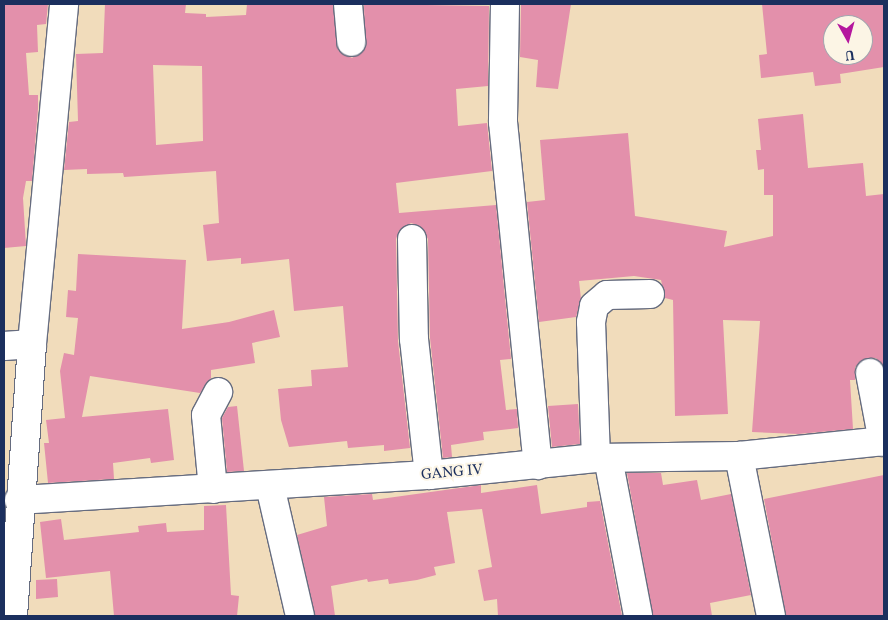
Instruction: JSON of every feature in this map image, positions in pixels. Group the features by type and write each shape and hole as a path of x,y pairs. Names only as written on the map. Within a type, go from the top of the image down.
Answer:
{"street":[{"path":"13,616 19,500 32,344 64,4"},
{"path":"348,4 351,42"},
{"path":"505,4 503,122 538,465"},
{"path":"412,239 414,339 430,475"},
{"path":"638,616 602,458 591,322 594,306 608,295 650,294"},
{"path":"4,346 32,344"},
{"path":"870,373 884,441"},
{"path":"213,489 206,415 218,392"},
{"name":"GANG IV","path":"19,500 430,475 602,458 739,456 884,441"},
{"path":"739,456 771,616"},
{"path":"270,486 300,616"}],"building":[{"path":"4,4 48,4 46,24 37,25 38,52 26,53 29,95 38,95 38,109 32,181 26,181 23,198 26,246 4,248"},
{"path":"105,4 186,4 185,13 206,14 206,17 246,15 247,4 333,4 338,50 352,58 365,48 364,4 489,6 488,86 456,89 458,126 487,123 492,171 396,183 399,213 496,205 511,359 500,360 506,410 517,409 518,428 483,432 484,440 451,445 452,457 443,458 430,338 428,239 420,226 411,223 399,231 396,239 398,341 410,448 384,451 384,445 348,448 347,441 289,447 281,420 278,389 312,386 311,370 348,367 343,306 294,311 289,259 241,264 241,258 207,261 203,225 219,223 216,171 124,177 123,173 87,174 87,169 64,170 69,122 78,121 76,54 103,53","holes":["153,65 202,66 203,141 156,145"]},
{"path":"521,4 571,4 558,89 536,87 538,60 520,57"},
{"path":"762,4 884,4 884,67 840,74 841,83 815,86 813,72 761,78 759,55 767,54"},
{"path":"803,114 808,168 863,163 866,196 884,194 884,368 876,358 868,358 855,367 855,380 850,380 853,429 798,434 752,432 760,321 723,320 728,414 675,416 673,300 665,298 661,280 634,276 579,281 581,299 576,317 539,322 527,202 545,200 540,140 628,133 635,216 727,231 724,247 773,236 773,195 764,195 764,169 758,170 756,150 761,150 758,119"},
{"path":"78,254 186,260 182,329 229,322 274,310 280,337 252,343 255,363 211,370 211,378 200,393 90,376 82,417 168,409 174,460 151,463 150,458 113,463 114,479 48,483 44,443 49,443 46,420 65,418 60,371 64,353 74,355 78,318 66,317 68,290 76,291"},
{"path":"578,404 580,444 552,447 548,406"},
{"path":"237,406 244,471 227,472 222,418 228,407"},
{"path":"627,473 661,473 663,485 697,480 701,500 731,494 751,595 710,603 712,616 653,616"},
{"path":"884,475 884,616 786,616 764,499"},
{"path":"481,485 481,493 537,485 541,514 587,507 587,502 600,501 622,616 498,616 497,599 484,601 478,570 492,567 482,509 447,512 455,563 434,567 436,575 417,580 389,584 388,579 368,582 367,579 331,586 335,616 315,616 297,535 327,526 324,497 372,494 373,500"},
{"path":"226,505 231,595 239,596 237,616 114,616 110,571 46,578 40,522 61,519 64,540 139,532 138,526 166,523 167,532 204,530 204,506"},
{"path":"57,579 58,597 36,599 36,580"}]}
